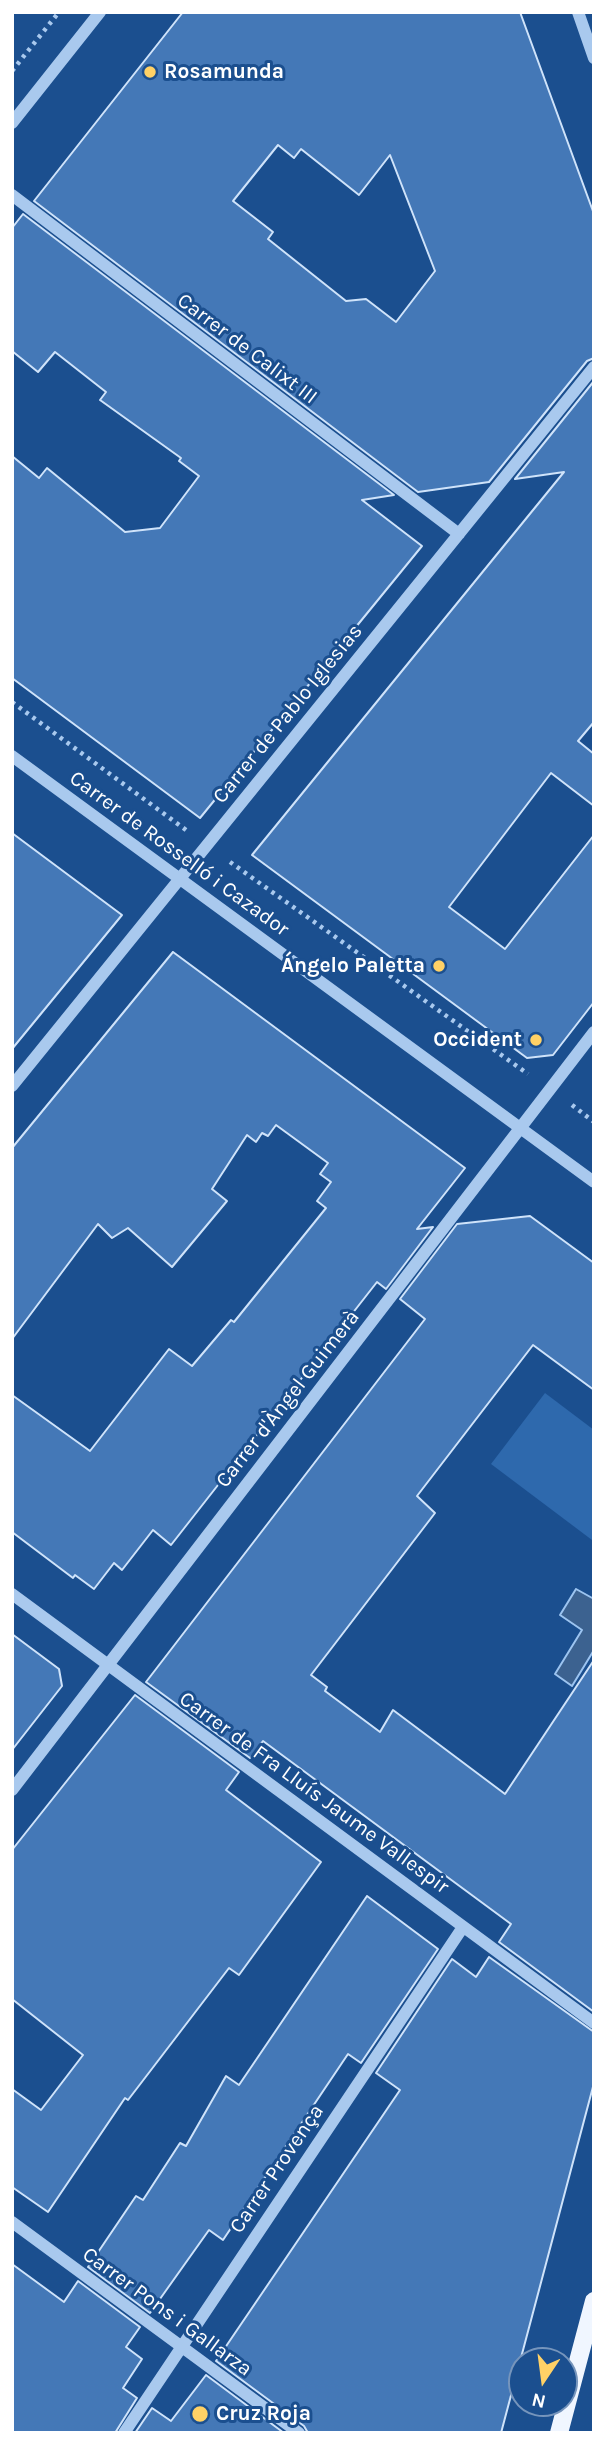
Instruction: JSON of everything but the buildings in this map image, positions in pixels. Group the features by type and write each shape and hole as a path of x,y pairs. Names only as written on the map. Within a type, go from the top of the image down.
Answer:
{"main road":[{"path":"559,2433 594,2301"}],"street":[{"path":"12,123 100,12"},
{"path":"578,12 594,58"},
{"name":"Carrer de Calixt III","path":"12,195 459,534"},
{"name":"Carrer de Pablo Iglesias","path":"12,1086 594,367"},
{"name":"Carrer de Rosselló i Cazador","path":"12,756 594,1182"},
{"name":"Carrer d'Àngel Guimerà","path":"12,1790 594,1031"},
{"name":"Carrer de Fra Lluís Jaume Vallespir","path":"12,1594 594,2023"},
{"name":"Carrer Provença","path":"124,2433 463,1927"},
{"name":"Carrer Pons i Gallarza","path":"12,2222 299,2433"}],"path":[{"path":"12,71 59,12"},
{"path":"12,702 206,845 594,1122"}],"shaded area":[{"path":"545,1393 594,1430 592,1540 491,1464"},
{"path":"576,1589 594,1599 594,1650 572,1686 555,1674 582,1630 560,1615"}],"place":[{"name":"Rosamunda","path":"150,72"},
{"name":"Ángelo Paletta","path":"439,966"},
{"name":"Occident","path":"536,1040"},
{"name":"Cruz Roja","path":"200,2414"}]}
